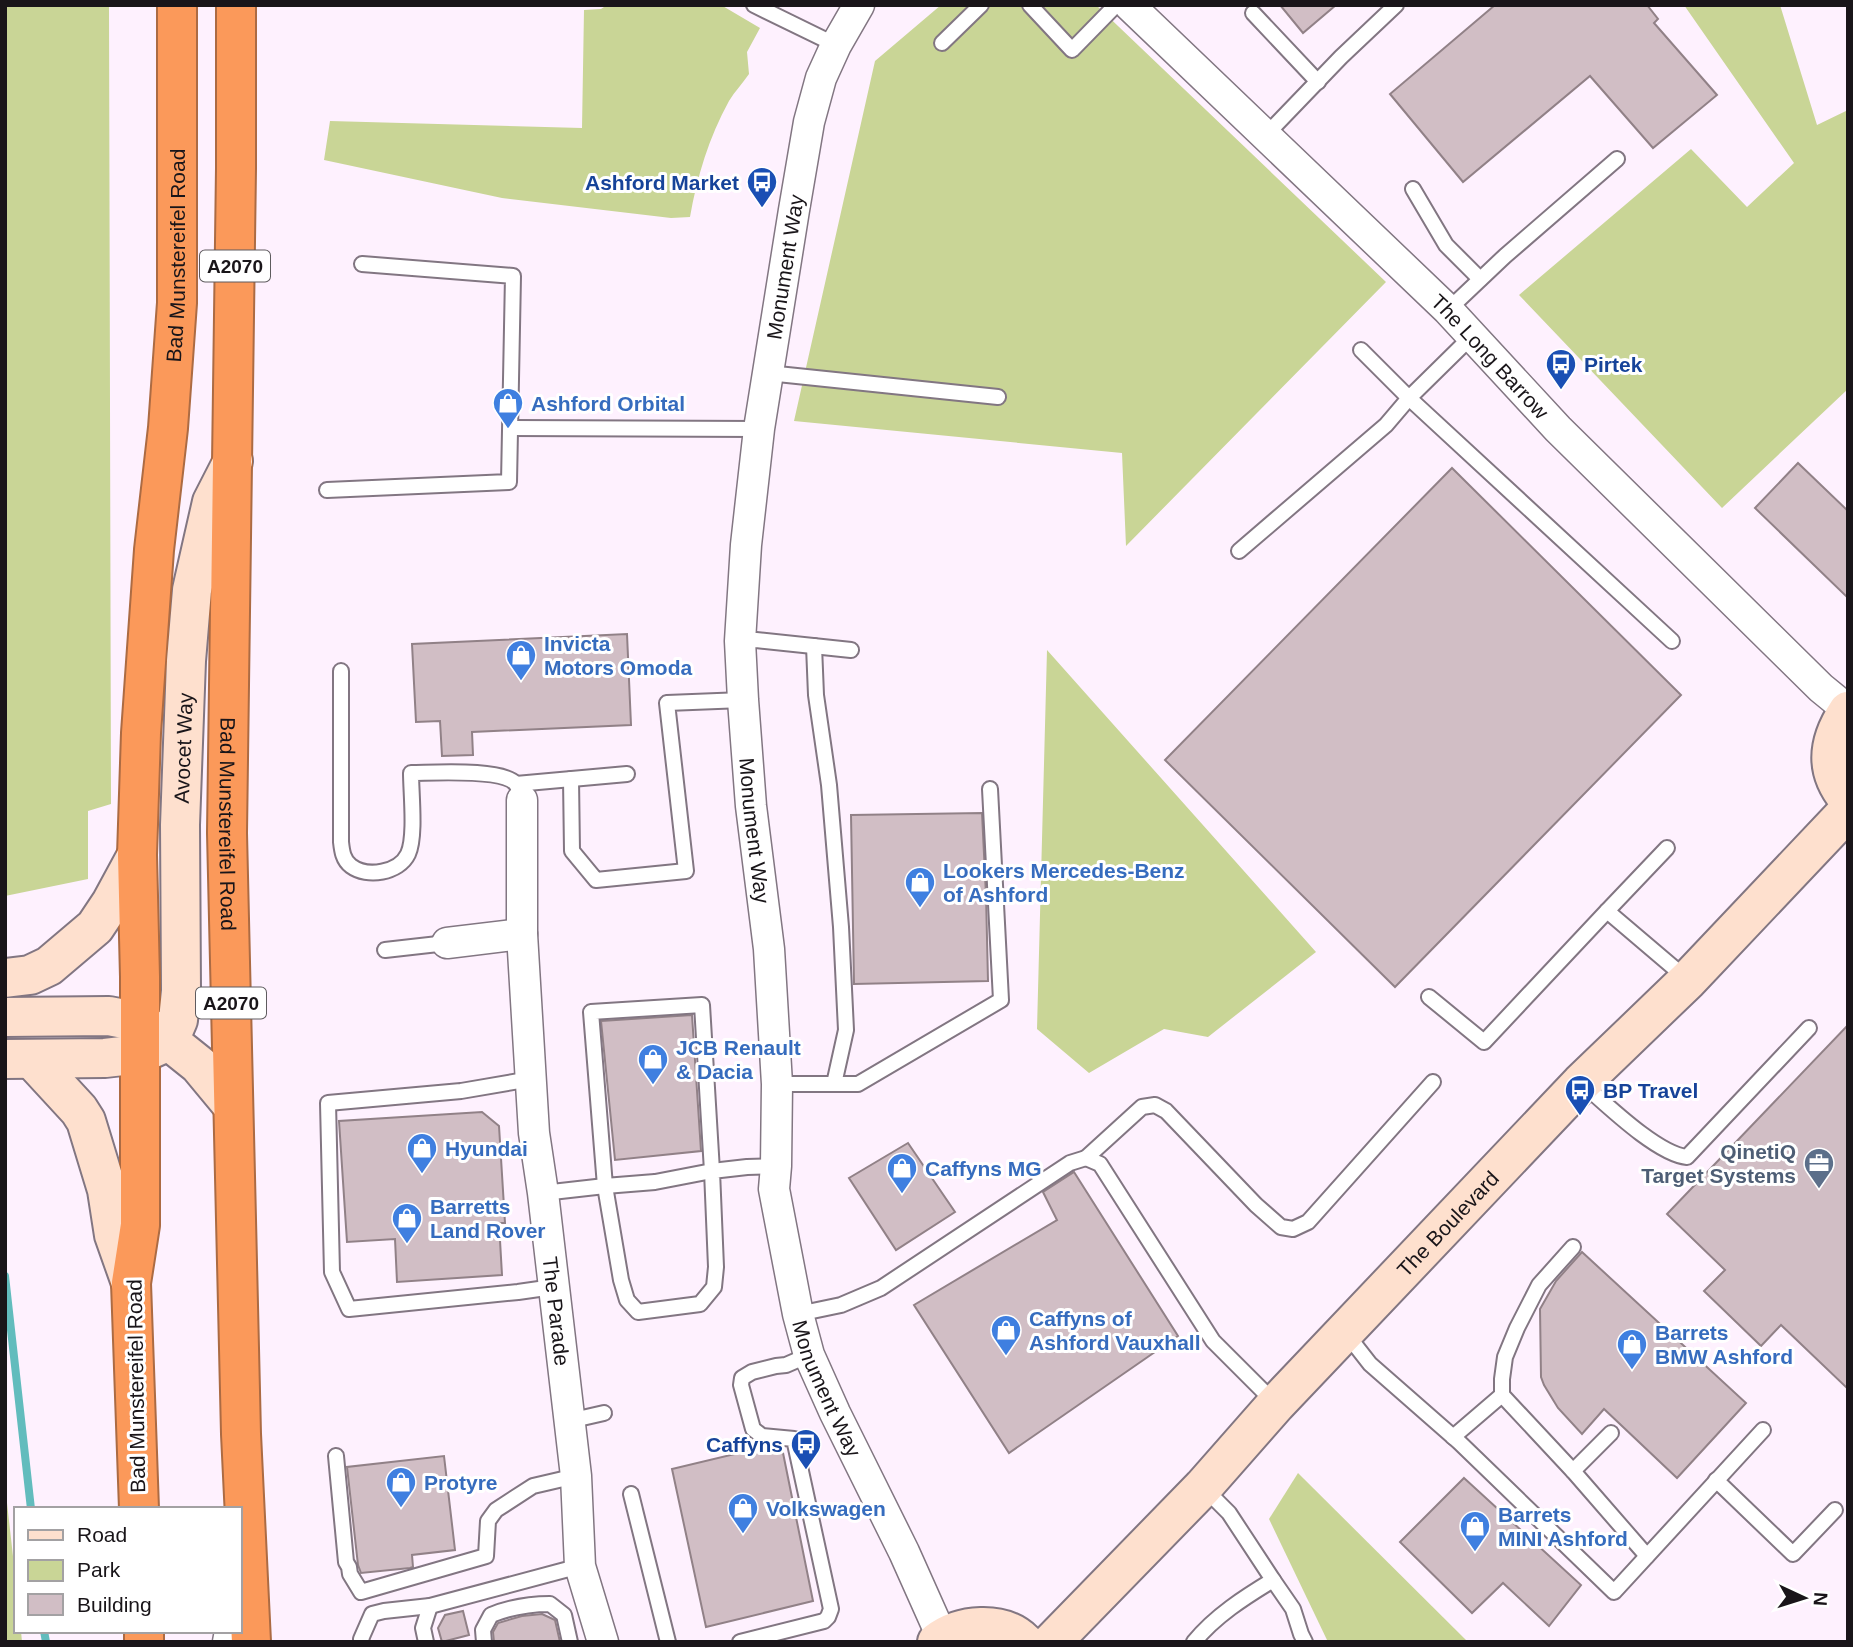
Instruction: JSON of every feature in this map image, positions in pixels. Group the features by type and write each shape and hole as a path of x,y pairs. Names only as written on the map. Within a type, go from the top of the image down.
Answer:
{"highway":[{"name":"Bad Munstereifel Road","path":"139,1507 131,1283 140,1226 150,1039 137,855 141,733 152,576 168,428 177,303 177,5"},
{"name":"Bad Munstereifel Road","path":"236,5 227,833 242,1507"},
{"name":"Bad Munstereifel Road","path":"242,1528 243,1621"}],"street":[{"name":"Monument Way","path":"859,5 821,78 809,122 759,429 746,545 740,641 751,806 769,949 776,1084 774,1189 798,1314 809,1355 904,1552 940,1639"},
{"name":"The Long Barrow","path":"1129,5 1448,310 1577,448 1821,688 1848,710"},
{"name":"Avocet Way","path":"150,1039 178,1020 181,991 180,825 186,661 192,590 212,502 233,461"},
{"path":"1848,710 1837,728 1831,748 1832,769 1839,789 1848,799"},
{"name":"The Parade","path":"519,792 522,934 534,1133 576,1476 580,1566 603,1642"},
{"name":"The Boulevard","path":"1052,1642 1203,1487 1276,1404 1581,1083 1688,980 1848,811"},
{"path":"5,978 30,975 49,966 95,926 137,855"},
{"path":"447,943 522,934"},
{"path":"5,1017 109,1016 199,1065 233,1106"},
{"path":"19,1059 105,1058 150,1039"},
{"path":"19,1059 79,1110 86,1121 107,1190 114,1235 131,1283"},
{"path":"940,1639 965,1628 997,1628 1020,1637 1024,1642"}],"lane":[{"path":"754,5 836,45"},
{"path":"942,43 981,5"},
{"path":"1030,5 1072,50 1116,5"},
{"path":"1266,135 1396,5"},
{"path":"1253,13 1318,82"},
{"path":"1448,310 1617,159"},
{"path":"1413,190 1446,245 1480,279"},
{"path":"327,490 509,482 513,276 362,264"},
{"path":"1239,551 1386,425 1409,398 1471,337"},
{"path":"1361,350 1409,398 1672,641"},
{"path":"768,373 998,397"},
{"path":"511,428 759,429"},
{"path":"740,641 756,640 851,650"},
{"path":"814,646 816,695 829,785 846,1030 834,1084"},
{"path":"341,671 341,842 343,856 351,866 364,871 376,873 401,864 408,854 412,832 411,773 502,776 519,792 570,779 627,774"},
{"path":"570,779 572,851 596,880 686,871 667,703 743,700"},
{"path":"776,1084 858,1084 1001,1000 990,789"},
{"path":"1429,997 1484,1042 1667,848"},
{"path":"1607,911 1688,980"},
{"path":"385,950 447,943"},
{"path":"702,1004 712,1171 716,1267 714,1287 700,1304 638,1312 626,1300 605,1186 591,1012 702,1004"},
{"path":"1581,1083 1629,1125 1677,1156 1687,1157 1809,1028"},
{"path":"531,1079 461,1091 328,1103 332,1272 349,1309 553,1287"},
{"path":"798,1314 841,1305 881,1287 1070,1163 1086,1158 1142,1107 1155,1105 1166,1111 1256,1205 1281,1227 1293,1229 1308,1222 1433,1082"},
{"path":"1086,1158 1100,1164 1213,1340 1276,1404"},
{"path":"543,1193 655,1182 712,1171 776,1166"},
{"path":"1573,1247 1539,1285 1517,1328 1505,1357 1502,1395 1647,1556"},
{"path":"1345,1331 1370,1364 1453,1437 1614,1592 1763,1430"},
{"path":"740,1642 824,1621 831,1609 794,1438 762,1436 753,1429 741,1385 742,1378 752,1372 786,1365 809,1355"},
{"path":"1453,1437 1502,1395"},
{"path":"569,1421 604,1413"},
{"path":"1573,1471 1611,1433"},
{"path":"336,1456 346,1562 361,1592 486,1556 488,1521 496,1510 533,1486 576,1476"},
{"path":"1716,1480 1793,1554 1835,1510"},
{"path":"1203,1487 1229,1513 1293,1609 1299,1639"},
{"path":"631,1494 668,1642"},
{"path":"362,1642 372,1614 430,1606 580,1566"},
{"path":"1194,1642 1240,1600 1273,1580"},
{"path":"482,1638 491,1615 509,1608 550,1604 564,1615 570,1642"},
{"path":"426,1642 423,1628 430,1606"}],"green space":[{"path":"5,5 109,5 111,804 88,811 88,879 5,896"},
{"path":"607,5 721,5 760,28 747,52 749,74 729,101 710,143 690,217 671,218 502,198 324,160 330,121 582,128 584,10 601,9"},
{"path":"941,5 1096,5 1386,282 1126,546 1122,453 794,421 875,61"},
{"path":"1684,5 1780,5 1817,125 1848,110 1848,389 1722,508 1519,295 1691,149 1747,207 1794,163"},
{"path":"1047,650 1316,952 1208,1037 1164,1029 1089,1073 1037,1029"},
{"path":"1298,1473 1468,1642 1328,1642 1269,1519"},
{"path":"5,1485 14,1565 14,1633 21,1633 22,1642 5,1642"}],"building":[{"path":"1280,5 1336,5 1303,33"},
{"path":"1495,5 1647,5 1658,19 1654,23 1717,95 1653,148 1590,76 1463,182 1390,94"},
{"path":"1798,463 1848,511 1848,598 1755,508"},
{"path":"1452,468 1681,695 1395,987 1165,760"},
{"name":"Invicta Motors Omoda","path":"627,634 631,725 472,732 473,755 442,756 440,721 416,722 412,644"},
{"path":"982,813 988,981 854,984 851,815"},
{"name":"JCB Renault & Dacia","path":"692,1015 701,1151 615,1160 601,1021"},
{"path":"1848,1025 1848,1389 1781,1325 1761,1346 1704,1291 1725,1270 1667,1214"},
{"name":"Hyundai","path":"482,1112 499,1126 505,1223 499,1223 502,1275 397,1282 395,1239 347,1242 339,1121"},
{"name":"Caffyns MG","path":"908,1143 955,1212 896,1250 849,1178"},
{"path":"1074,1172 1178,1336 1009,1453 914,1305 1057,1220 1043,1192"},
{"path":"1582,1252 1746,1403 1677,1478 1604,1409 1582,1434 1558,1408 1544,1385 1541,1377 1540,1309 1556,1281"},
{"name":"Volkswagen","path":"768,1446 782,1448 813,1601 706,1627 672,1469"},
{"name":"Protyre","path":"444,1456 455,1550 412,1555 413,1567 410,1568 361,1573 347,1467"},
{"path":"1464,1478 1581,1585 1549,1626 1503,1583 1472,1613 1400,1542"},
{"path":"463,1611 469,1635 442,1642 438,1628 445,1615"},
{"path":"542,1614 555,1620 560,1642 494,1642 493,1632 498,1623"}],"waterway":[{"path":"5,1276 31,1507"},
{"path":"44,1633 46,1642"}],"place":[{"name":"Ashford Market","path":"762,209"},
{"name":"Pirtek","path":"1561,391"},
{"name":"Ashford Orbital","path":"508,430"},
{"name":"Invicta Motors Omoda","path":"521,682"},
{"name":"Lookers Mercedes-Benz of Ashford","path":"920,909"},
{"name":"JCB Renault & Dacia","path":"653,1086"},
{"name":"BP Travel","path":"1580,1117"},
{"name":"Hyundai","path":"422,1175"},
{"name":"QinetiQ Target Systems","path":"1819,1190"},
{"name":"Caffyns MG","path":"902,1195"},
{"name":"Barretts Land Rover","path":"407,1245"},
{"name":"Caffyns of Ashford Vauxhall","path":"1006,1357"},
{"name":"Barrets BMW Ashford","path":"1632,1371"},
{"name":"Caffyns","path":"806,1471"},
{"name":"Protyre","path":"401,1509"},
{"name":"Volkswagen","path":"743,1535"},
{"name":"Barrets MINI Ashford","path":"1475,1553"}]}
